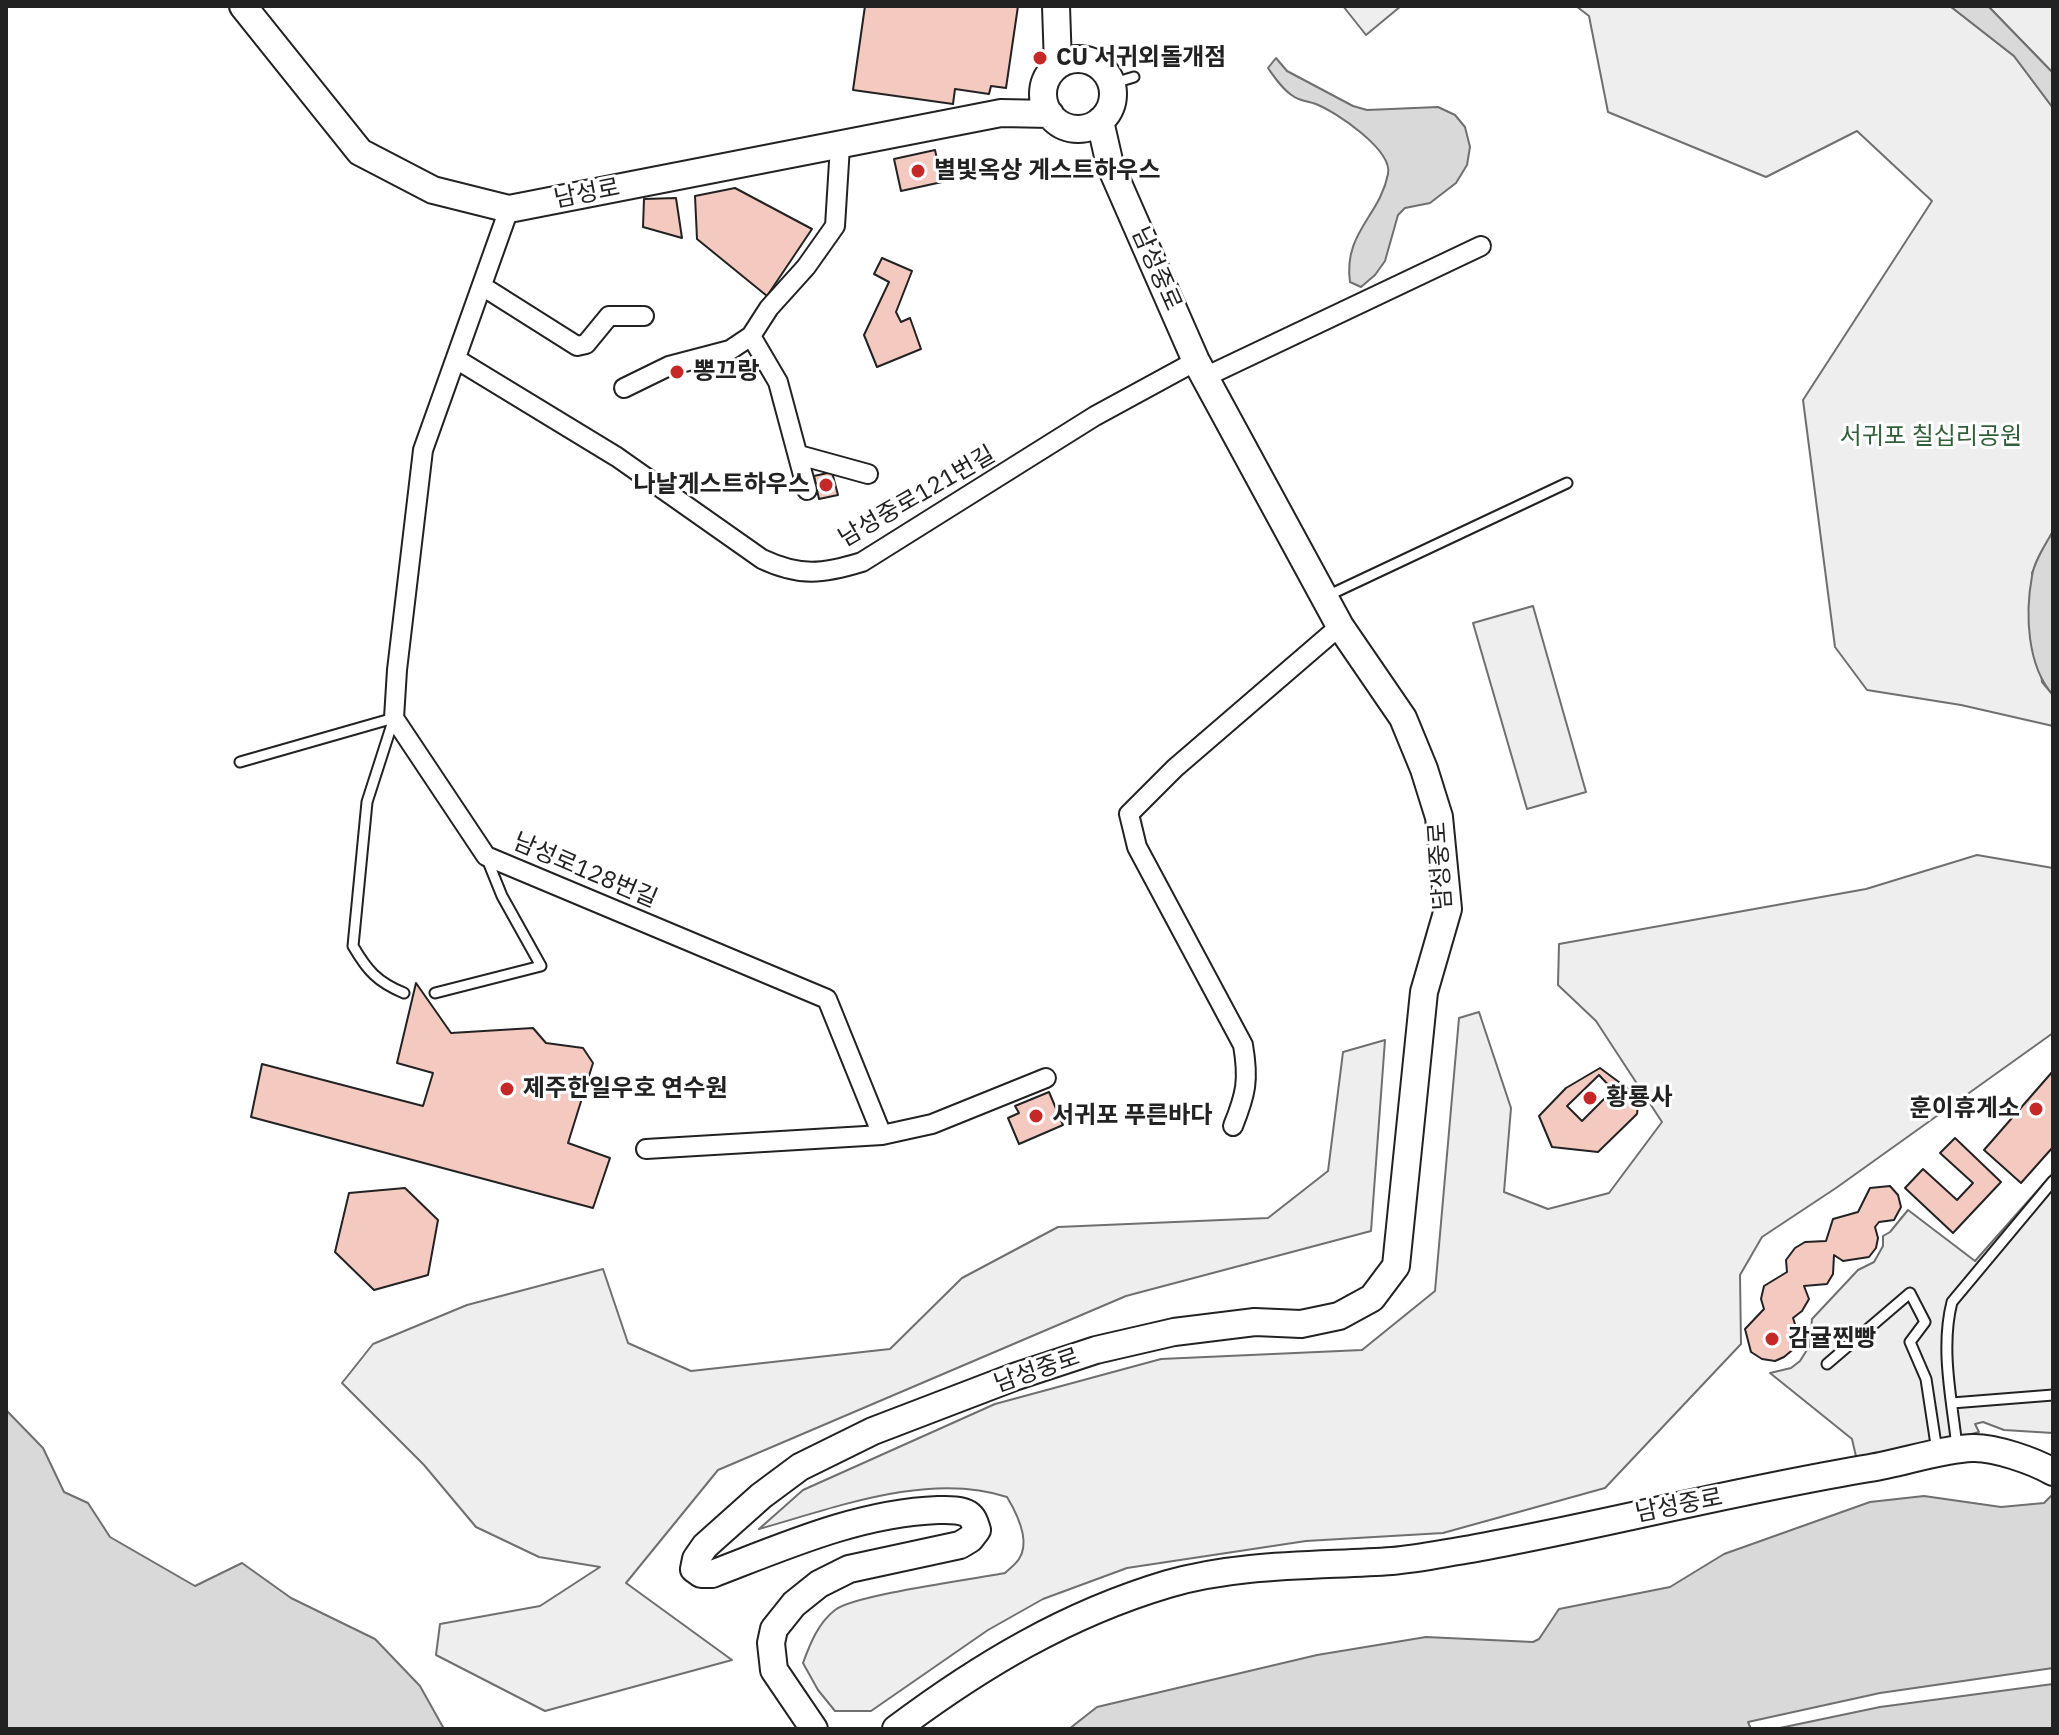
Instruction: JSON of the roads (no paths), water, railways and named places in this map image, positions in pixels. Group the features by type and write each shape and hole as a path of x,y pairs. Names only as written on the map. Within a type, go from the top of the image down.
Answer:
{"street":[{"name":"남성로","path":"243,6 360,152 433,190 509,209 1046,103 1045,81 1067,62"},
{"path":"1046,103 1064,126 1090,125 1111,104 1123,80 1098,65 1067,62 1057,13"},
{"name":"남성중로","path":"814,1729 774,1670 771,1643 774,1629 794,1604 819,1584 849,1569 960,1545 977,1530 973,1519 966,1513 909,1511 872,1518 805,1539 712,1574 701,1574 694,1569 696,1559 705,1546 761,1496 800,1467 873,1431 1014,1377 1096,1350 1174,1332 1255,1322 1301,1324 1339,1316 1372,1298 1396,1266 1424,992 1448,909 1439,817 1403,718 1340,626 1201,369 1090,125"},
{"path":"624,388 669,366 730,350 751,336 769,308 806,267 835,226 840,146"},
{"path":"394,718 423,450 509,209"},
{"name":"남성중로121번길","path":"456,359 617,457 762,559 784,569 819,573 862,562 1095,416 1481,246"},
{"path":"482,286 577,346 586,344 609,316 644,316"},
{"path":"751,336 778,382 807,490"},
{"path":"799,455 868,474"},
{"path":"1233,1126 1246,1092 1248,1071 1243,1045 1137,847 1129,814 1175,768 1340,626"},
{"name":"남성로128번길","path":"394,718 486,856 827,999 882,1135"},
{"path":"646,1149 882,1135 932,1124 1046,1078"},
{"path":"1956,1451 2037,1462 2053,1472"},
{"name":"남성중로","path":"896,1729 937,1698 1036,1637 1087,1612 1170,1583 1220,1573 1302,1565 1396,1561 1470,1549 1674,1505 1956,1451"}],"lane":[{"path":"1324,597 1567,483"},
{"path":"240,762 394,718"},
{"path":"394,718 367,802 353,946 373,975 384,985 404,993"},
{"path":"435,993 541,966 502,896 486,856"},
{"path":"1956,1451 1947,1322 1952,1302 2053,1181"},
{"path":"1827,1364 1910,1293 1925,1322 1910,1342 1956,1451"},
{"path":"1952,1403 2053,1395"}],"place":[{"name":"CU 서귀외돌개점","path":"1040,58"},
{"name":"별빛옥상 게스트하우스","path":"918,171"},
{"name":"뽕끄랑","path":"677,372"},
{"name":"나날게스트하우스","path":"826,485"},
{"name":"제주한일우호 연수원","path":"507,1089"},
{"name":"황룡사","path":"1590,1098"},
{"name":"훈이휴게소","path":"2036,1109"},
{"name":"서귀포 푸른바다","path":"1036,1116"},
{"name":"감귤찐빵","path":"1772,1339"}],"park label":[{"name":"서귀포 칠십리공원","path":"1931,437"}]}
